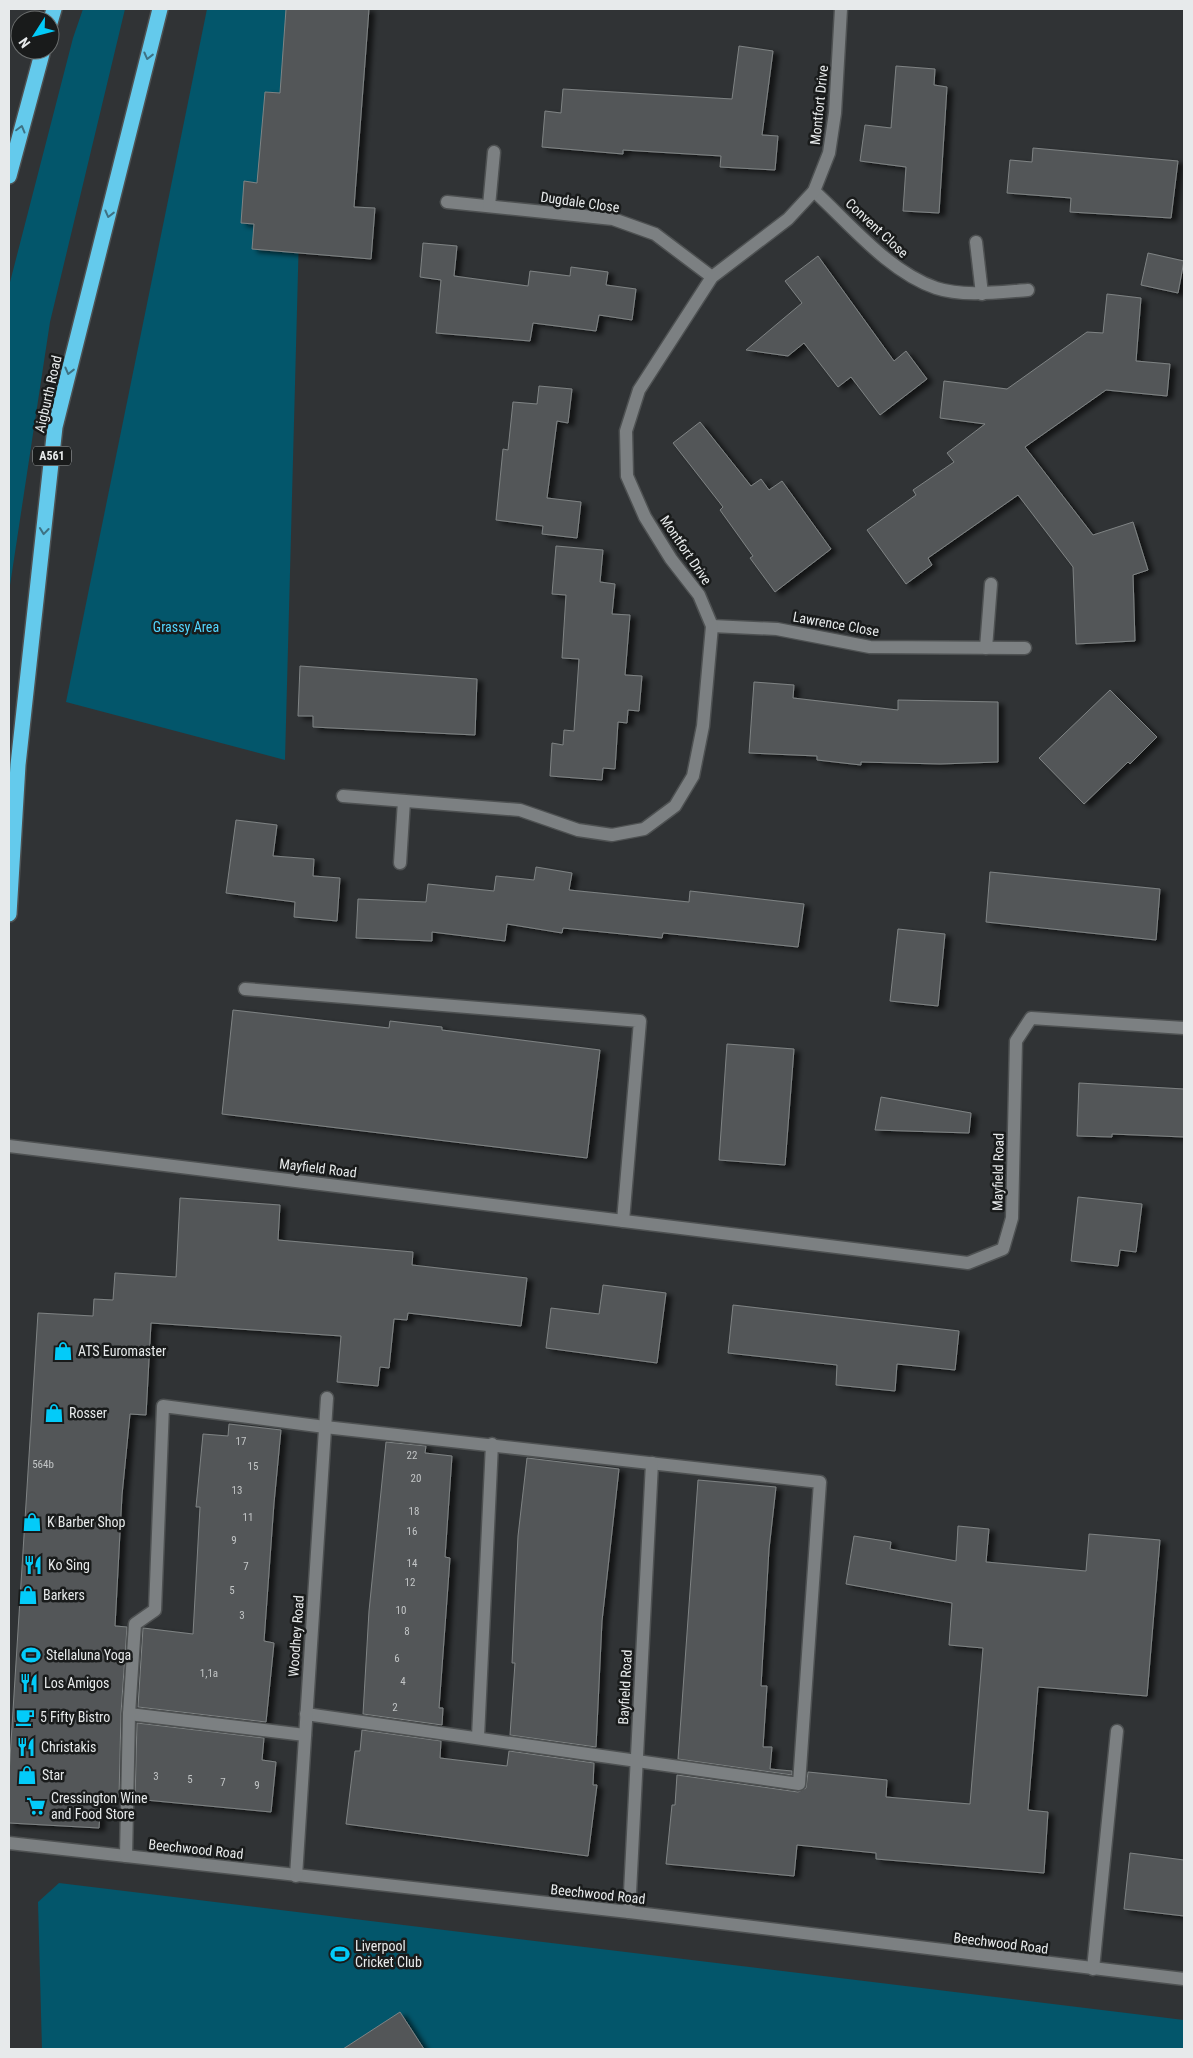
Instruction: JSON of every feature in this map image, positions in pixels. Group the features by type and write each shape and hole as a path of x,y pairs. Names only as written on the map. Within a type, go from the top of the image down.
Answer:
{"highway":[{"name":"Aigburth Road","path":"9,914 14,764 55,427 160,9"},
{"path":"9,176 40,60"}],"street":[{"name":"Montfort Drive","path":"343,796 520,810 578,830 612,835 644,829 675,806 693,776 703,726 712,626 699,595 671,559 645,517 627,476 626,431 639,390 712,277 788,219 814,190 829,153 835,113 841,9"},
{"path":"489,206 494,152"},
{"name":"Convent Close","path":"814,190 902,273 938,289 982,294 1028,290"},
{"name":"Dugdale Close","path":"447,202 613,219 655,234 712,277"},
{"path":"976,242 982,294"},
{"path":"986,648 991,584"},
{"name":"Lawrence Close","path":"712,626 776,628 870,647 1025,648"},
{"path":"400,863 404,801"},
{"path":"245,990 640,1021 623,1221"},
{"name":"Mayfield Road","path":"9,1146 968,1263 1003,1249 1012,1218 1016,1041 1031,1018 1184,1028"},
{"name":"Woodhey Road","path":"296,1876 327,1398"},
{"path":"126,1856 129,1714 135,1624 155,1610 163,1406 325,1427 492,1444 820,1482 799,1784 306,1714"},
{"path":"478,1738 492,1444"},
{"name":"Bayfield Road","path":"629,1912 652,1463"},
{"path":"129,1714 305,1735"},
{"path":"1093,1969 1117,1731"},
{"name":"Beechwood Road","path":"9,1843 629,1912 1184,1979"}],"green space":[{"path":"83,9 125,9 50,322 9,592 9,286 73,38"},
{"name":"Grassy Area","path":"207,9 305,9 285,760 66,702"},
{"name":"Liverpool Cricket Club","path":"59,1883 1184,2020 1184,2049 42,2049 38,1902"}],"building":[{"path":"286,9 369,9 354,207 375,208 371,259 252,249 254,224 241,223 244,181 257,183 265,92 280,93"},
{"path":"739,46 773,51 762,135 778,136 775,170 720,167 721,156 623,150 623,154 542,147 545,111 561,113 563,89 732,99"},
{"path":"896,66 935,69 934,85 947,87 939,213 903,211 906,167 860,161 865,125 891,128"},
{"path":"1033,148 1178,161 1171,218 1070,212 1071,198 1007,193 1010,160 1032,162"},
{"path":"423,243 457,246 454,276 528,286 530,271 570,276 571,267 608,272 606,285 636,289 632,320 599,315 596,331 533,323 530,341 436,333 441,280 420,277"},
{"path":"1148,253 1184,261 1178,293 1141,285"},
{"path":"818,256 894,361 906,351 927,379 880,415 851,377 838,387 804,343 788,356 746,350 802,303 785,281"},
{"path":"1107,294 1141,298 1136,361 1170,364 1167,396 1106,390 1025,447 1093,535 1133,522 1148,570 1133,575 1135,641 1076,644 1073,567 1018,495 928,558 932,565 906,584 867,530 916,495 913,490 954,462 947,453 985,424 940,418 944,381 1007,389 1087,332 1103,333"},
{"path":"539,386 572,389 568,423 557,421 547,498 581,502 577,538 542,534 543,526 496,520 503,449 508,450 513,402 537,404"},
{"path":"700,422 751,486 761,479 769,490 782,481 831,549 775,592 750,558 753,556 720,510 723,507 673,443"},
{"path":"556,546 603,550 600,582 615,584 612,614 630,615 625,675 642,676 639,711 628,710 627,723 618,722 615,769 603,768 602,780 550,776 552,743 563,745 564,730 574,731 579,659 562,658 566,595 552,594"},
{"path":"300,666 477,679 475,735 313,727 313,716 298,716"},
{"path":"754,682 794,685 793,698 898,710 898,700 998,702 998,762 940,764 861,762 861,765 817,760 817,756 749,753"},
{"path":"1110,690 1157,737 1130,764 1128,762 1084,804 1039,758"},
{"path":"236,820 277,825 273,856 314,859 313,876 340,878 337,921 294,917 295,902 226,893"},
{"path":"536,867 572,873 569,890 689,902 690,891 804,904 798,947 663,933 662,938 563,928 562,933 507,924 505,941 432,932 432,941 356,938 358,899 426,902 428,884 494,891 496,876 534,880"},
{"path":"990,872 1160,889 1156,940 986,922"},
{"path":"898,929 945,934 938,1006 890,1001"},
{"path":"233,1010 389,1028 390,1021 442,1027 442,1030 600,1050 587,1158 222,1114"},
{"path":"727,1044 794,1049 785,1165 719,1160"},
{"path":"1079,1083 1184,1089 1184,1137 1112,1134 1112,1137 1077,1136"},
{"path":"881,1097 971,1113 969,1133 875,1130"},
{"path":"1078,1197 1142,1204 1136,1252 1120,1250 1118,1266 1071,1261"},
{"path":"180,1198 280,1205 278,1240 413,1252 412,1265 527,1278 521,1326 408,1313 407,1320 394,1319 389,1368 380,1367 378,1386 337,1382 341,1336 151,1323 146,1415 130,1414 122,1495 115,1626 127,1627 121,1713 119,1797 101,1796 99,1828 9,1823 9,1774 38,1313 93,1316 94,1299 113,1300 115,1273 176,1277"},
{"path":"603,1285 666,1293 657,1363 546,1348 551,1308 599,1314"},
{"path":"733,1305 959,1331 955,1370 897,1364 895,1391 836,1385 837,1365 728,1353"},
{"path":"229,1424 281,1430 264,1641 274,1643 266,1722 138,1707 143,1628 193,1634 200,1507 196,1507 203,1434 228,1436"},
{"path":"386,1442 426,1446 425,1453 452,1456 445,1557 450,1558 439,1708 443,1708 442,1725 363,1714 369,1611"},
{"path":"527,1458 619,1469 602,1621 596,1747 510,1735 515,1663 512,1663 518,1536"},
{"path":"698,1480 776,1487 769,1549 761,1686 767,1686 763,1747 772,1747 770,1769 792,1771 792,1775 678,1759"},
{"path":"958,1526 989,1529 986,1562 1086,1571 1089,1534 1160,1540 1147,1696 1038,1687 1028,1810 1048,1812 1044,1873 876,1859 876,1853 797,1845 794,1876 666,1864 672,1805 675,1805 677,1775 798,1792 806,1788 808,1772 887,1780 886,1797 970,1804 983,1648 949,1645 952,1603 846,1584 854,1536 891,1542 890,1549 956,1561"},
{"path":"137,1723 264,1738 262,1760 276,1762 271,1812 135,1799"},
{"path":"362,1730 441,1741 440,1758 507,1766 509,1751 594,1763 593,1785 597,1785 588,1856 346,1824 355,1751 360,1751"},
{"path":"1130,1853 1184,1860 1184,1916 1124,1909"},
{"path":"400,2012 424,2049 343,2049"}],"place":[{"name":"ATS Euromaster","path":"63,1351"},
{"name":"Rosser","path":"54,1413"},
{"name":"K Barber Shop","path":"32,1522"},
{"name":"Ko Sing","path":"33,1565"},
{"name":"Barkers","path":"28,1595"},
{"name":"Stellaluna Yoga","path":"31,1655"},
{"name":"Los Amigos","path":"29,1683"},
{"name":"5 Fifty Bistro","path":"25,1717"},
{"name":"Christakis","path":"26,1747"},
{"name":"Star","path":"27,1775"},
{"name":"Cressington Wine and Food Store","path":"36,1806"},
{"name":"Liverpool Cricket Club","path":"340,1954"}]}
